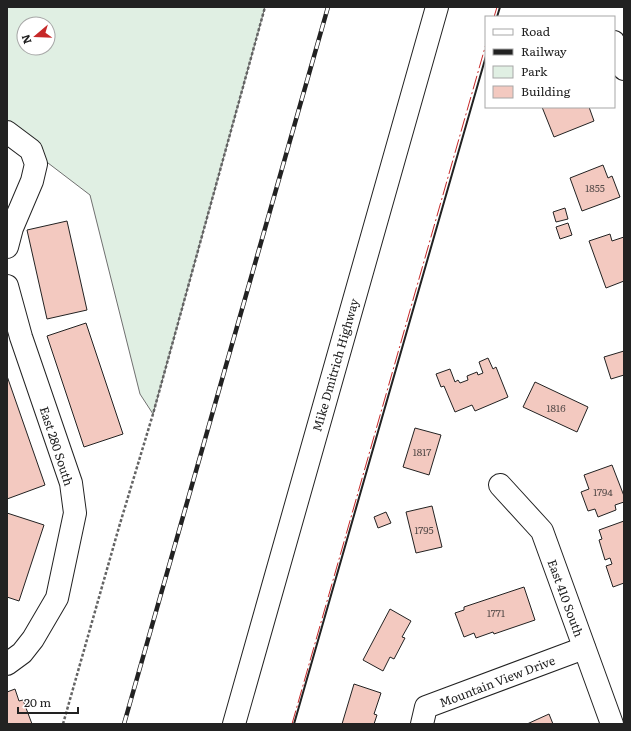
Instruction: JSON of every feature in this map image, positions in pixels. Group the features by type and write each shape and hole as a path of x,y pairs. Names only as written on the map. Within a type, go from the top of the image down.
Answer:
{"main road":[{"name":"Mike Dmitrich Highway","path":"234,724 437,7"},
{"path":"615,45 624,69"},
{"path":"7,132 31,150 36,164 32,181 12,228 7,247"},
{"name":"East 280 South","path":"7,286 20,337 71,483 75,513 57,598 33,640 22,653 7,664"},
{"name":"East 410 South","path":"500,485 542,531 612,724"},
{"name":"Mountain View Drive","path":"422,724 426,708 584,648"}],"path":[{"path":"63,724 121,519 153,414 266,7"}],"green space":[{"path":"7,7 265,7 153,414 140,394 90,195 7,133"}],"building":[{"path":"542,108 589,108 594,121 554,137"},
{"path":"603,165 608,178 612,176 620,197 582,211 570,178"},
{"path":"565,208 568,219 556,222 553,212"},
{"path":"67,221 87,310 47,319 27,230"},
{"path":"568,223 572,235 560,239 556,227"},
{"path":"610,234 612,241 624,237 624,281 606,288 589,241"},
{"path":"86,323 123,434 84,447 47,336"},
{"path":"624,351 624,375 611,379 604,357"},
{"path":"488,358 493,369 496,367 508,397 475,411 472,405 455,412 444,386 441,387 436,374 450,369 455,382 458,380 460,383 468,380 467,376 477,372 478,375 483,373 479,362"},
{"path":"7,376 45,485 7,499"},
{"path":"535,382 588,407 577,432 523,407"},
{"path":"415,428 441,435 429,475 403,467"},
{"path":"612,465 624,496 624,502 615,505 616,510 598,517 595,509 588,511 581,492 589,489 584,475"},
{"path":"432,506 442,547 416,553 406,512"},
{"path":"386,512 391,523 378,528 374,517"},
{"path":"7,513 44,525 19,601 7,597"},
{"path":"624,521 624,583 613,587 606,566 612,564 610,558 605,560 599,540 602,539 599,530"},
{"path":"524,587 535,620 494,634 493,632 476,638 474,633 464,637 455,613 464,610 464,607"},
{"path":"390,609 411,621 402,637 405,638 394,659 390,657 383,671 363,660"},
{"path":"354,684 381,693 374,714 377,715 374,724 342,724"},
{"path":"15,689 19,701 23,700 32,724 7,724 7,692"},
{"path":"549,714 553,724 527,724"}],"railway":[{"path":"124,724 328,7"}],"wall":[{"path":"497,16 500,7"},
{"path":"294,724 485,59"}],"power":[{"path":"494,16 497,7"},
{"path":"292,724 485,48"}]}
